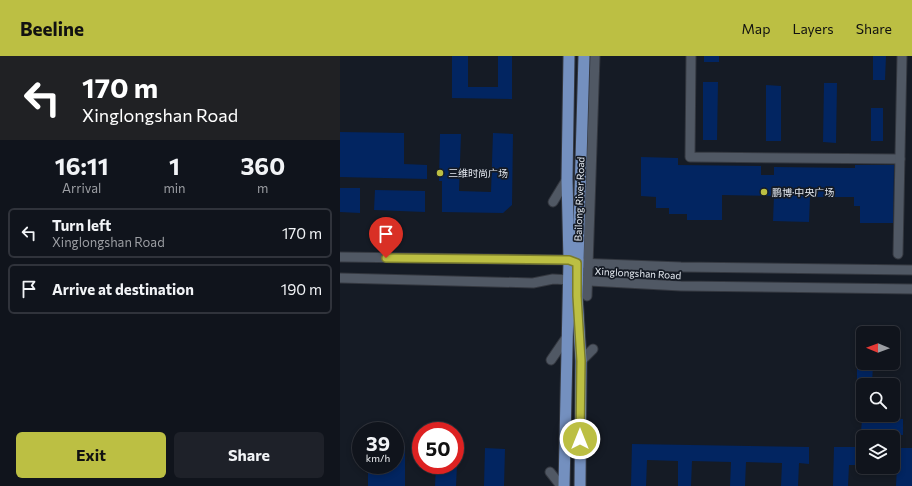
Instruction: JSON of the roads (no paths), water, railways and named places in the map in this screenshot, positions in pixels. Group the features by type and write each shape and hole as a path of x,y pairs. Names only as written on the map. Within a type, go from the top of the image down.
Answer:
{"main road":[{"name":"Bailong River Road","path":"569,56 567,179 578,262"},
{"name":"Bailong River Road","path":"580,486 581,361 578,262 584,56"},
{"name":"Bailong River Road","path":"562,486 566,338 578,280"}],"street":[{"name":"Bailong River Road","path":"578,262 591,175 595,56"},
{"path":"691,56 690,157 900,159"},
{"path":"898,254 902,56"},
{"path":"584,72 595,90"},
{"path":"580,198 591,175"},
{"path":"553,202 567,179"},
{"name":"Xinglongshan Road","path":"340,257 578,262 681,267 912,270"},
{"name":"Xinglongshan Road","path":"340,278 533,283 553,279 681,286 912,289"},
{"name":"Bailong River Road","path":"578,280 587,296"},
{"path":"551,360 566,338"},
{"path":"581,361 593,350"},
{"path":"550,472 562,486"}],"place":[{"name":"三维时尚广场","path":"440,173"},
{"name":"鹏博·中央广场","path":"764,192"}]}
